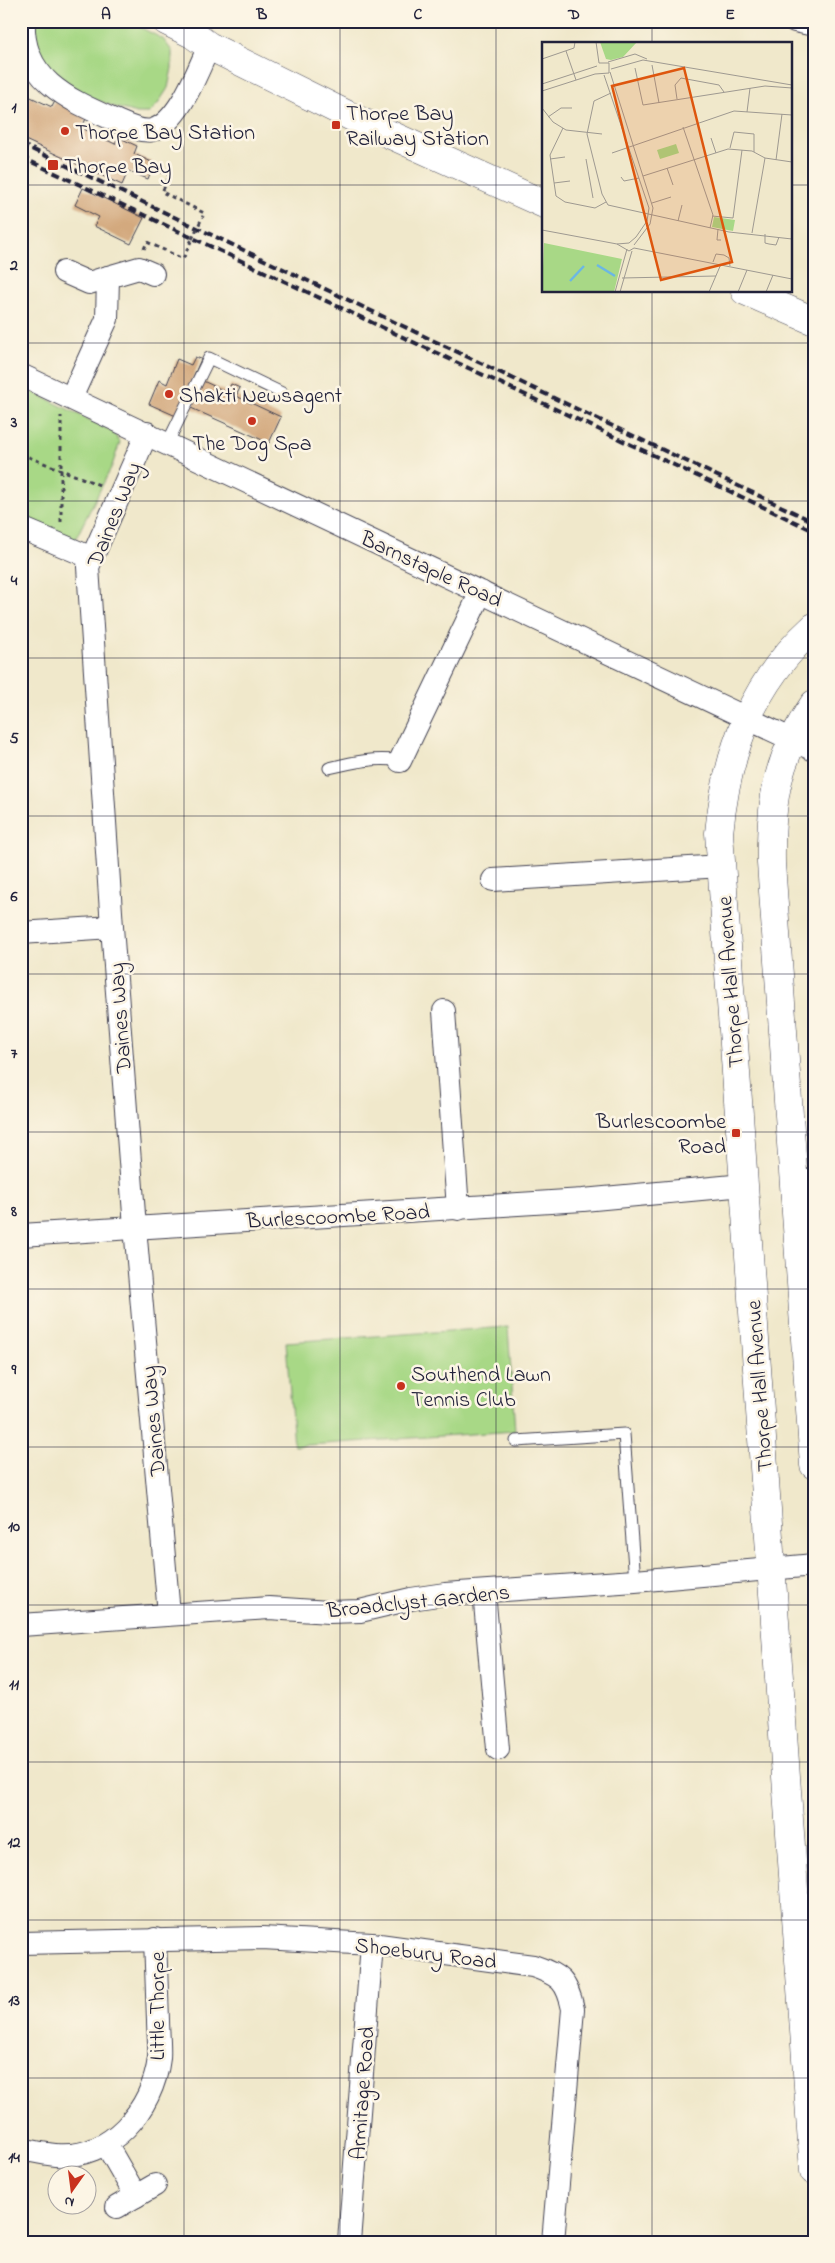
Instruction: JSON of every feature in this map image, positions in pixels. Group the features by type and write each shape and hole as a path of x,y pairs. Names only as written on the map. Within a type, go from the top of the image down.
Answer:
{"street":[{"path":"24,21 26,52 38,71 53,89 75,102 134,128 151,130 166,122 179,106 209,46"},
{"path":"166,21 192,34 209,46 360,121 542,203"},
{"path":"795,21 814,25"},
{"path":"64,272 90,283 139,268 153,274"},
{"path":"71,398 107,319 108,278"},
{"path":"747,292 814,321"},
{"name":"Barnstaple Road","path":"21,375 147,432 803,745"},
{"name":"Daines Way","path":"147,432 88,567 88,578 135,1227 169,1614"},
{"path":"21,528 92,558"},
{"path":"400,762 481,592"},
{"name":"Thorpe Hall Avenue","path":"814,627 778,666 747,717 730,764 719,833 770,1570 806,1946 814,2171"},
{"path":"814,704 803,745 777,780 770,819 770,862 804,1180 814,1465"},
{"path":"492,880 722,866"},
{"path":"21,933 112,927"},
{"path":"444,1012 458,1208"},
{"name":"Burlescoombe Road","path":"21,1236 135,1227 583,1200 744,1185"},
{"name":"Broadclyst Gardens","path":"21,1625 269,1608 330,1612 360,1611 411,1599 814,1565"},
{"path":"484,1592 498,1749"},
{"name":"Shoebury Road","path":"21,1943 262,1938 372,1944 533,1966 548,1971 561,1979 569,1991 573,2008 552,2242"},
{"name":"Little Thorpe","path":"21,2149 56,2156 77,2154 106,2144 118,2136 132,2122 145,2102 159,2058 155,1939"},
{"name":"Armitage Road","path":"349,2242 372,1944"},
{"path":"106,2144 136,2196"},
{"path":"117,2207 155,2184"}],"lane":[{"path":"168,442 208,358 282,393"},
{"path":"329,768 364,759 383,758 400,762"},
{"path":"516,1441 624,1434 635,1581"}],"path":[{"path":"146,242 183,259 204,213 162,192 170,175 152,168"},
{"path":"61,544 60,418 71,398"},
{"path":"21,454 60,471 120,492"}],"green space":[{"path":"28,21 128,21 163,39 172,51 172,68 168,88 157,105 149,113 137,113 118,108 66,89 34,59"},
{"path":"21,386 112,431 120,442 112,466 75,540 21,517"},
{"name":"Southend Lawn Tennis Club","path":"508,1327 515,1431 294,1446 286,1342"}],"building":[{"name":"Thorpe Bay Station","path":"22,93 52,107 55,101 87,116 82,128 115,144 118,137 137,146 134,154 154,163 148,179 128,171 122,185 21,138 21,122 23,123 28,114 21,111"},
{"name":"Thorpe Bay Station","path":"83,188 144,218 131,244 94,226 99,217 75,205"},
{"name":"Shakti Newsagent","path":"195,357 201,359 176,416 149,404 159,380 167,384 177,359 191,365"},
{"path":"203,381 227,392 231,384 240,388 236,396 281,417 269,443 191,408"}],"railway":[{"path":"21,144 814,522"},
{"path":"21,157 814,531"}],"place":[{"name":"Thorpe Bay Railway Station","path":"336,125"},
{"name":"Thorpe Bay Station","path":"65,131"},
{"name":"Thorpe Bay","path":"53,165"},
{"name":"Shakti Newsagent","path":"169,394"},
{"name":"The Dog Spa","path":"252,421"},
{"name":"Burlescoombe Road","path":"736,1133"},
{"name":"Southend Lawn Tennis Club","path":"401,1386"}]}
